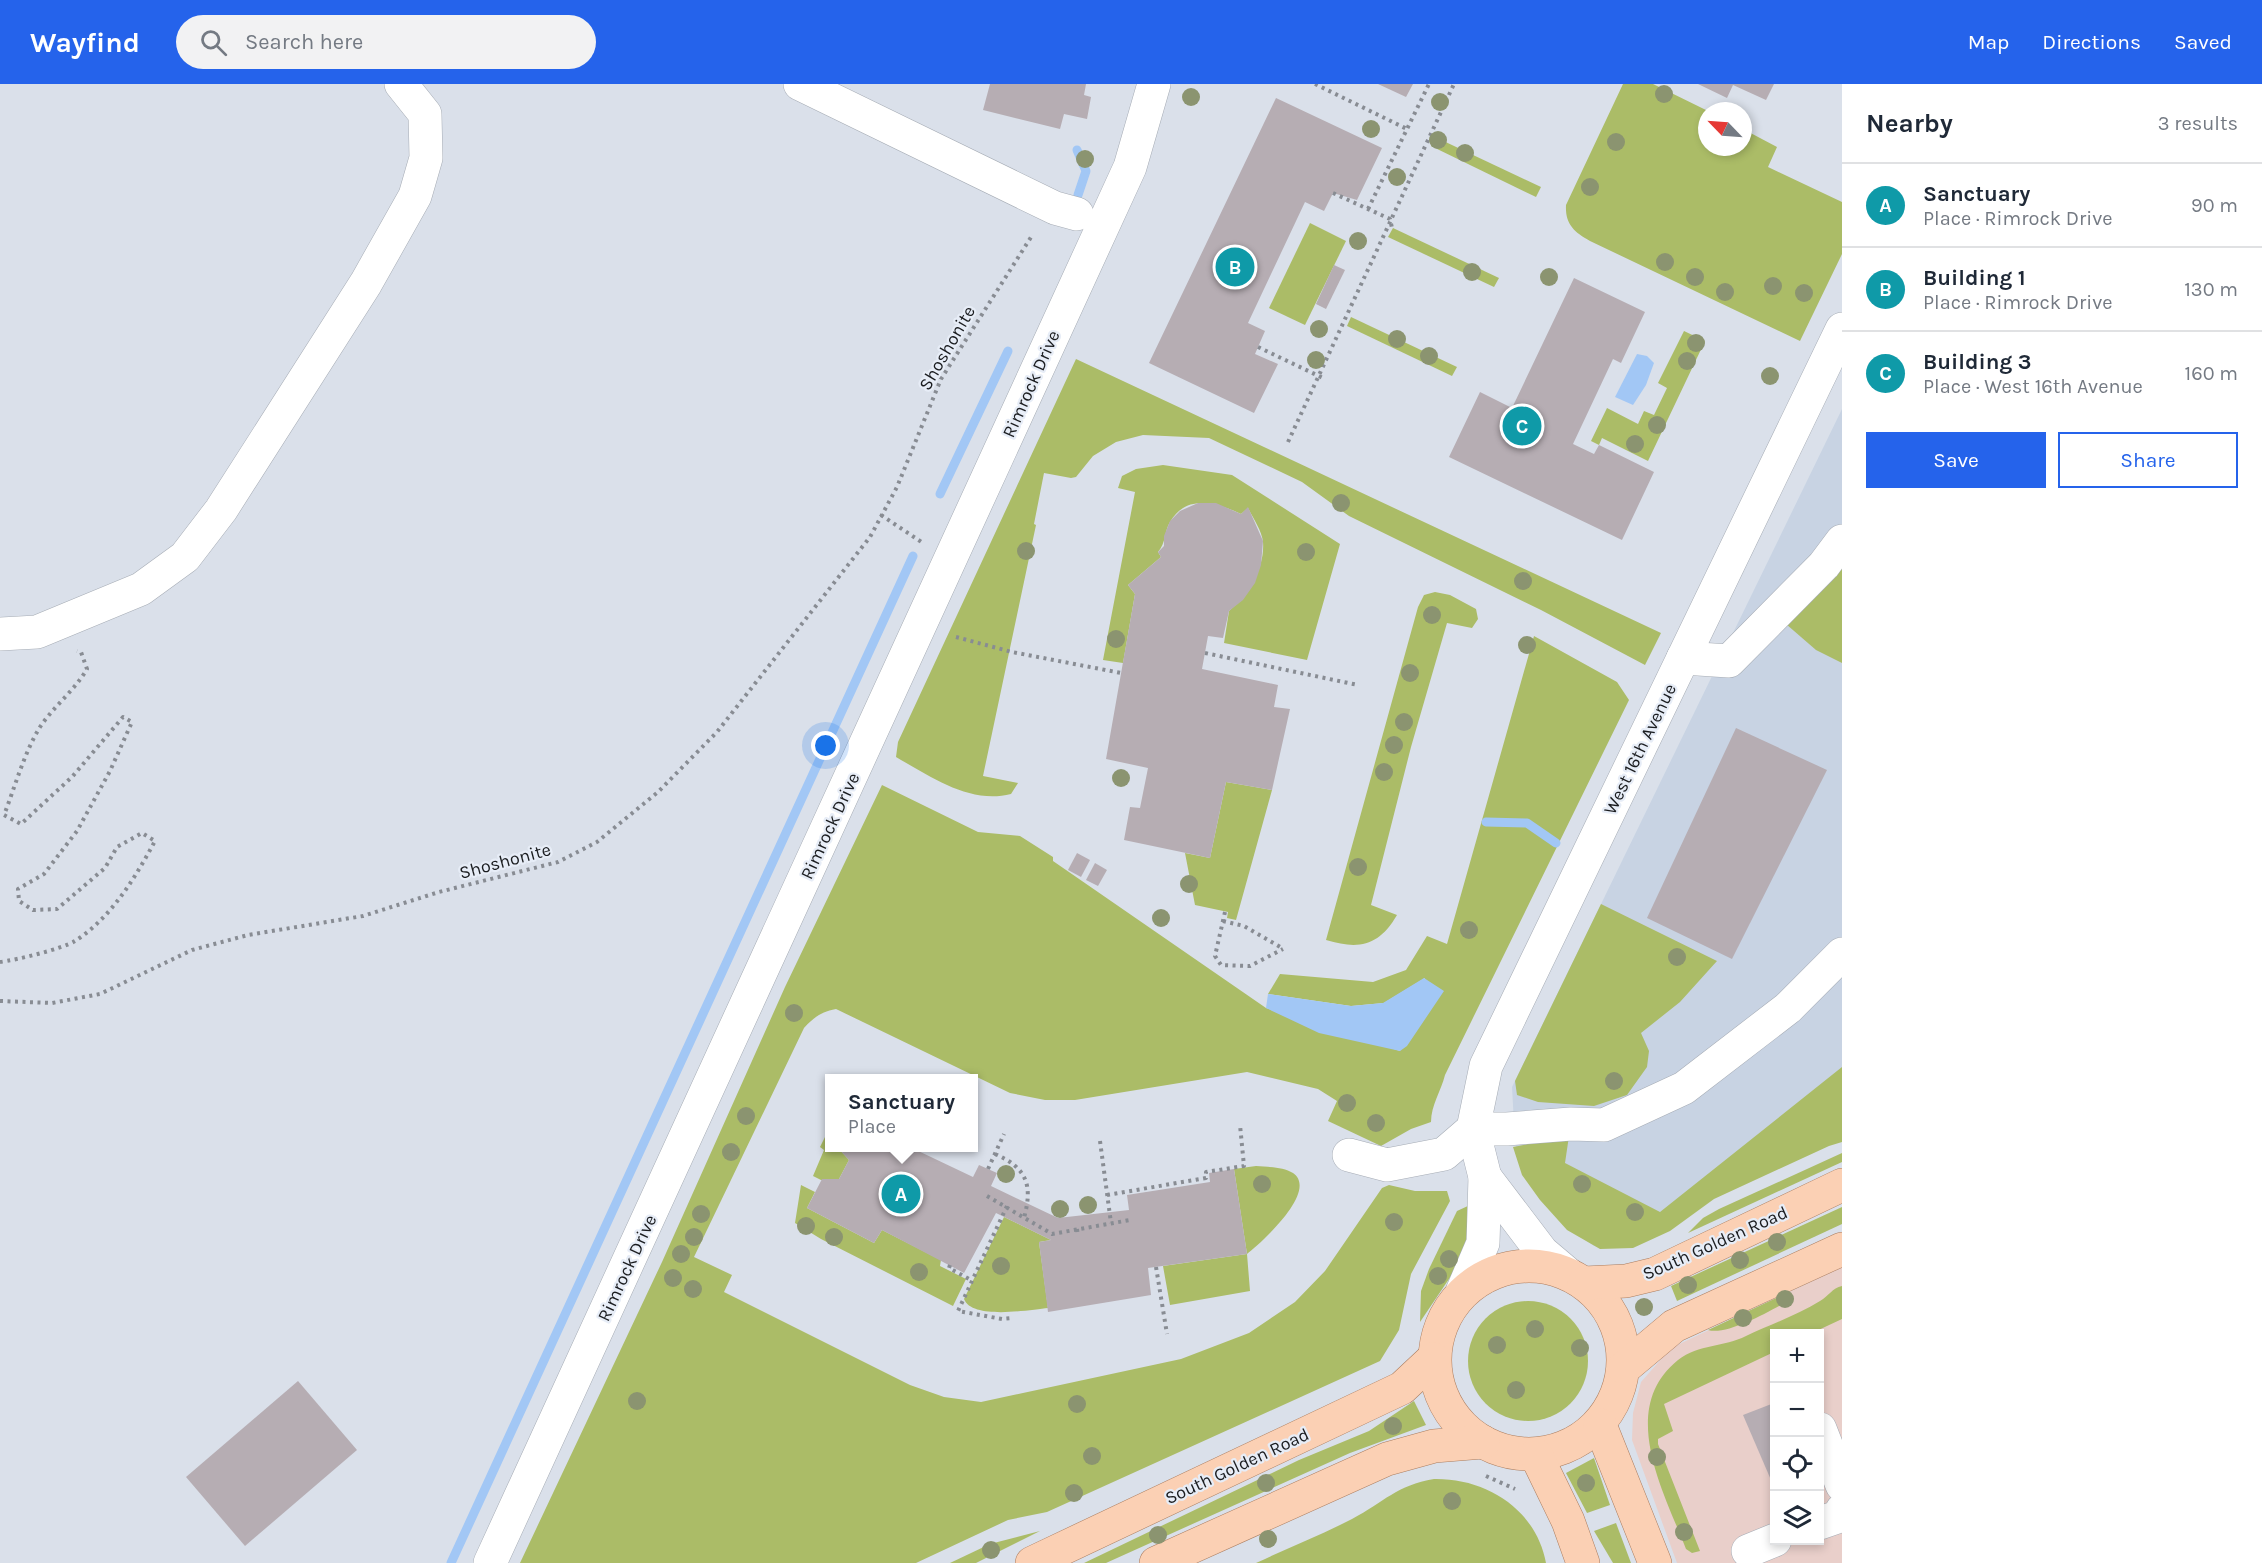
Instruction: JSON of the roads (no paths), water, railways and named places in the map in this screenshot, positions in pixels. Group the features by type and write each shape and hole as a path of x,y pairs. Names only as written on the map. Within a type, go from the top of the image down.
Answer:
{"main road":[{"name":"South Golden Road","path":"1576,1278 1626,1281 1655,1274 1842,1185"},
{"path":"1624,1368 1674,1326 1842,1249"},
{"path":"1543,1268 1576,1278 1606,1310 1617,1334 1624,1368 1616,1396 1600,1425 1581,1442 1562,1451 1536,1455 1509,1452 1483,1442 1457,1420 1441,1392 1434,1359 1437,1333 1446,1313 1462,1292 1483,1276 1510,1269 1543,1268"},
{"name":"South Golden Road","path":"1032,1563 1402,1388 1434,1359"},
{"path":"1600,1425 1655,1563"},
{"path":"1156,1563 1386,1459 1434,1446 1483,1442"},
{"path":"1536,1455 1568,1521 1583,1563"}],"street":[{"path":"0,634 37,632 141,589 185,557 221,510 366,283 415,196 426,158 424,114 401,84"},
{"path":"800,84 1068,211"},
{"name":"Rimrock Drive","path":"490,1563 1130,166 1154,84"},
{"name":"West 16th Avenue","path":"1462,1292 1483,1243 1485,1177 1473,1129 1486,1066 1842,329"},
{"path":"1683,658 1729,661 1824,565 1842,541"},
{"path":"1349,1155 1387,1165 1444,1154 1473,1129 1571,1124 1604,1125 1684,1088 1788,1008 1842,954"},
{"name":"West 16th Avenue","path":"1485,1177 1542,1252 1576,1278"},
{"path":"1823,1437 1842,1485"},
{"path":"1824,1522 1840,1516 1842,1510"}],"water":[{"path":"1637,354 1647,356 1654,363 1646,385 1633,405 1615,397"},
{"path":"1424,978 1444,991 1407,1046 1400,1051 1319,1033 1266,1008 1268,994 1351,1006 1383,1003"}],"waterway":[{"path":"1077,150 1086,171 1078,195"},
{"path":"940,494 1008,351"},
{"path":"451,1563 913,556"},
{"path":"1486,822 1527,823 1556,843"}],"place":[{"name":"Building 1","path":"1235,267"},
{"name":"Building 3","path":"1522,426"},
{"name":"Sanctuary","path":"901,1194"}]}
